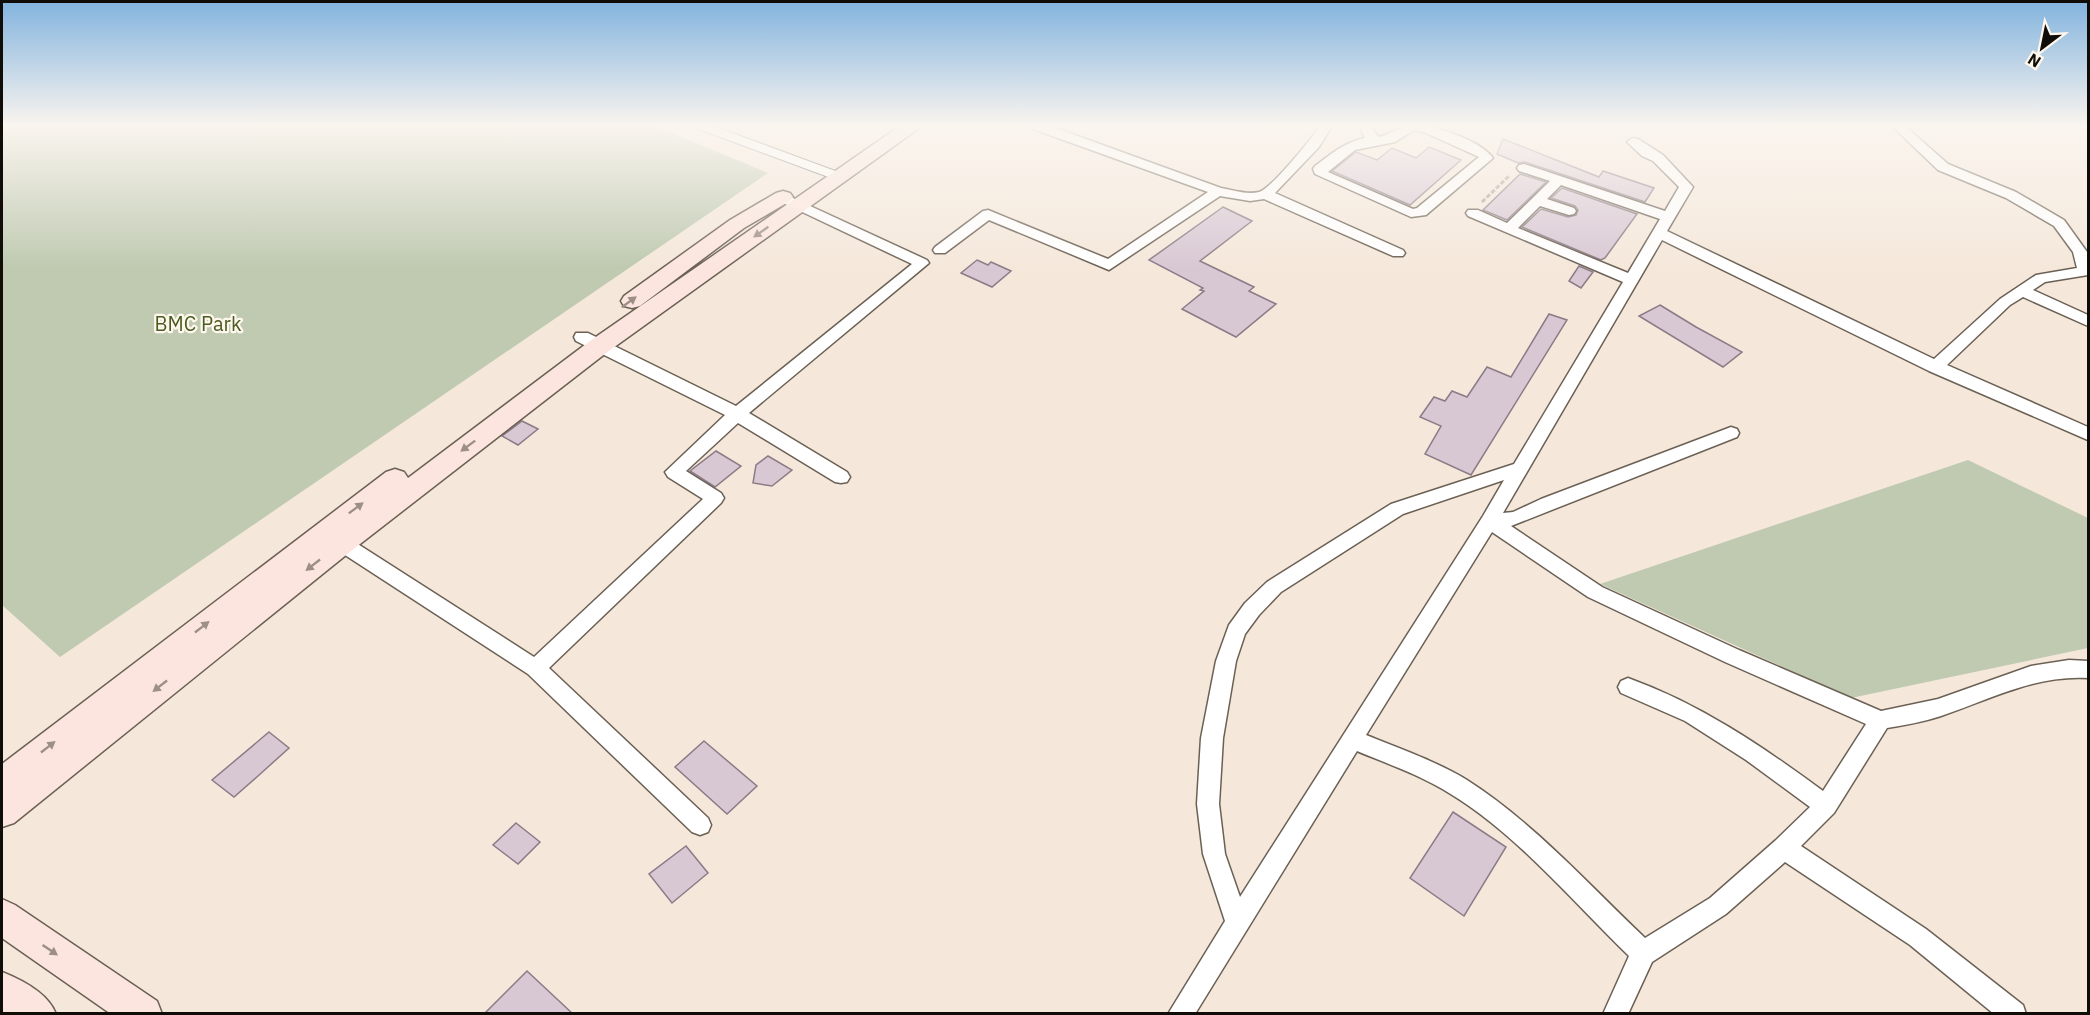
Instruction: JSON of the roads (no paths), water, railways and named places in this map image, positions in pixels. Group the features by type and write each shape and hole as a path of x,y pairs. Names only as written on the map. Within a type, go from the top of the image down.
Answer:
{"street":[{"path":"2,783 590,342 830,173"},
{"path":"1169,173 1218,191 1248,197 1265,194 1398,253"},
{"path":"1265,194 1285,173"},
{"path":"1322,173 1411,213 1421,212 1468,173"},
{"path":"1540,173 1664,225 1778,293 1935,367 2088,434"},
{"path":"1180,1014 1489,521 1632,280 1686,187 1673,173"},
{"path":"1935,367 2006,302 2041,278 2085,271 2080,252 2059,223 2011,195 1958,173"},
{"path":"1509,229 1560,180"},
{"path":"940,250 988,214 1109,264 1218,191"},
{"path":"535,668 715,498 674,472 737,414 922,263 790,201"},
{"path":"1538,201 1569,211"},
{"path":"1473,213 1632,280"},
{"path":"2022,291 2088,321"},
{"path":"590,342 737,414 841,477"},
{"path":"1489,521 1515,519 1547,504 1731,433"},
{"path":"1237,922 1214,854 1208,804 1212,738 1226,661 1236,631 1252,609 1274,587 1397,509 1521,468"},
{"path":"1489,521 1595,592 1731,656 1880,720 1936,709 2013,679 2070,667 2088,669"},
{"path":"333,537 535,668 700,825"},
{"path":"2,812 333,537"},
{"path":"1628,687 1692,715 1754,753 1826,806"},
{"path":"1615,1014 1643,953 1718,906 1784,848 1826,806 1880,720"},
{"path":"1353,739 1443,779 1471,795 1533,848 1643,953"},
{"path":"1784,848 1917,937 2014,1014"},
{"path":"2,917 144,1014"},
{"path":"2,990 38,1014"}],"park label":[{"name":"BMC Park","path":"198,323"}]}
